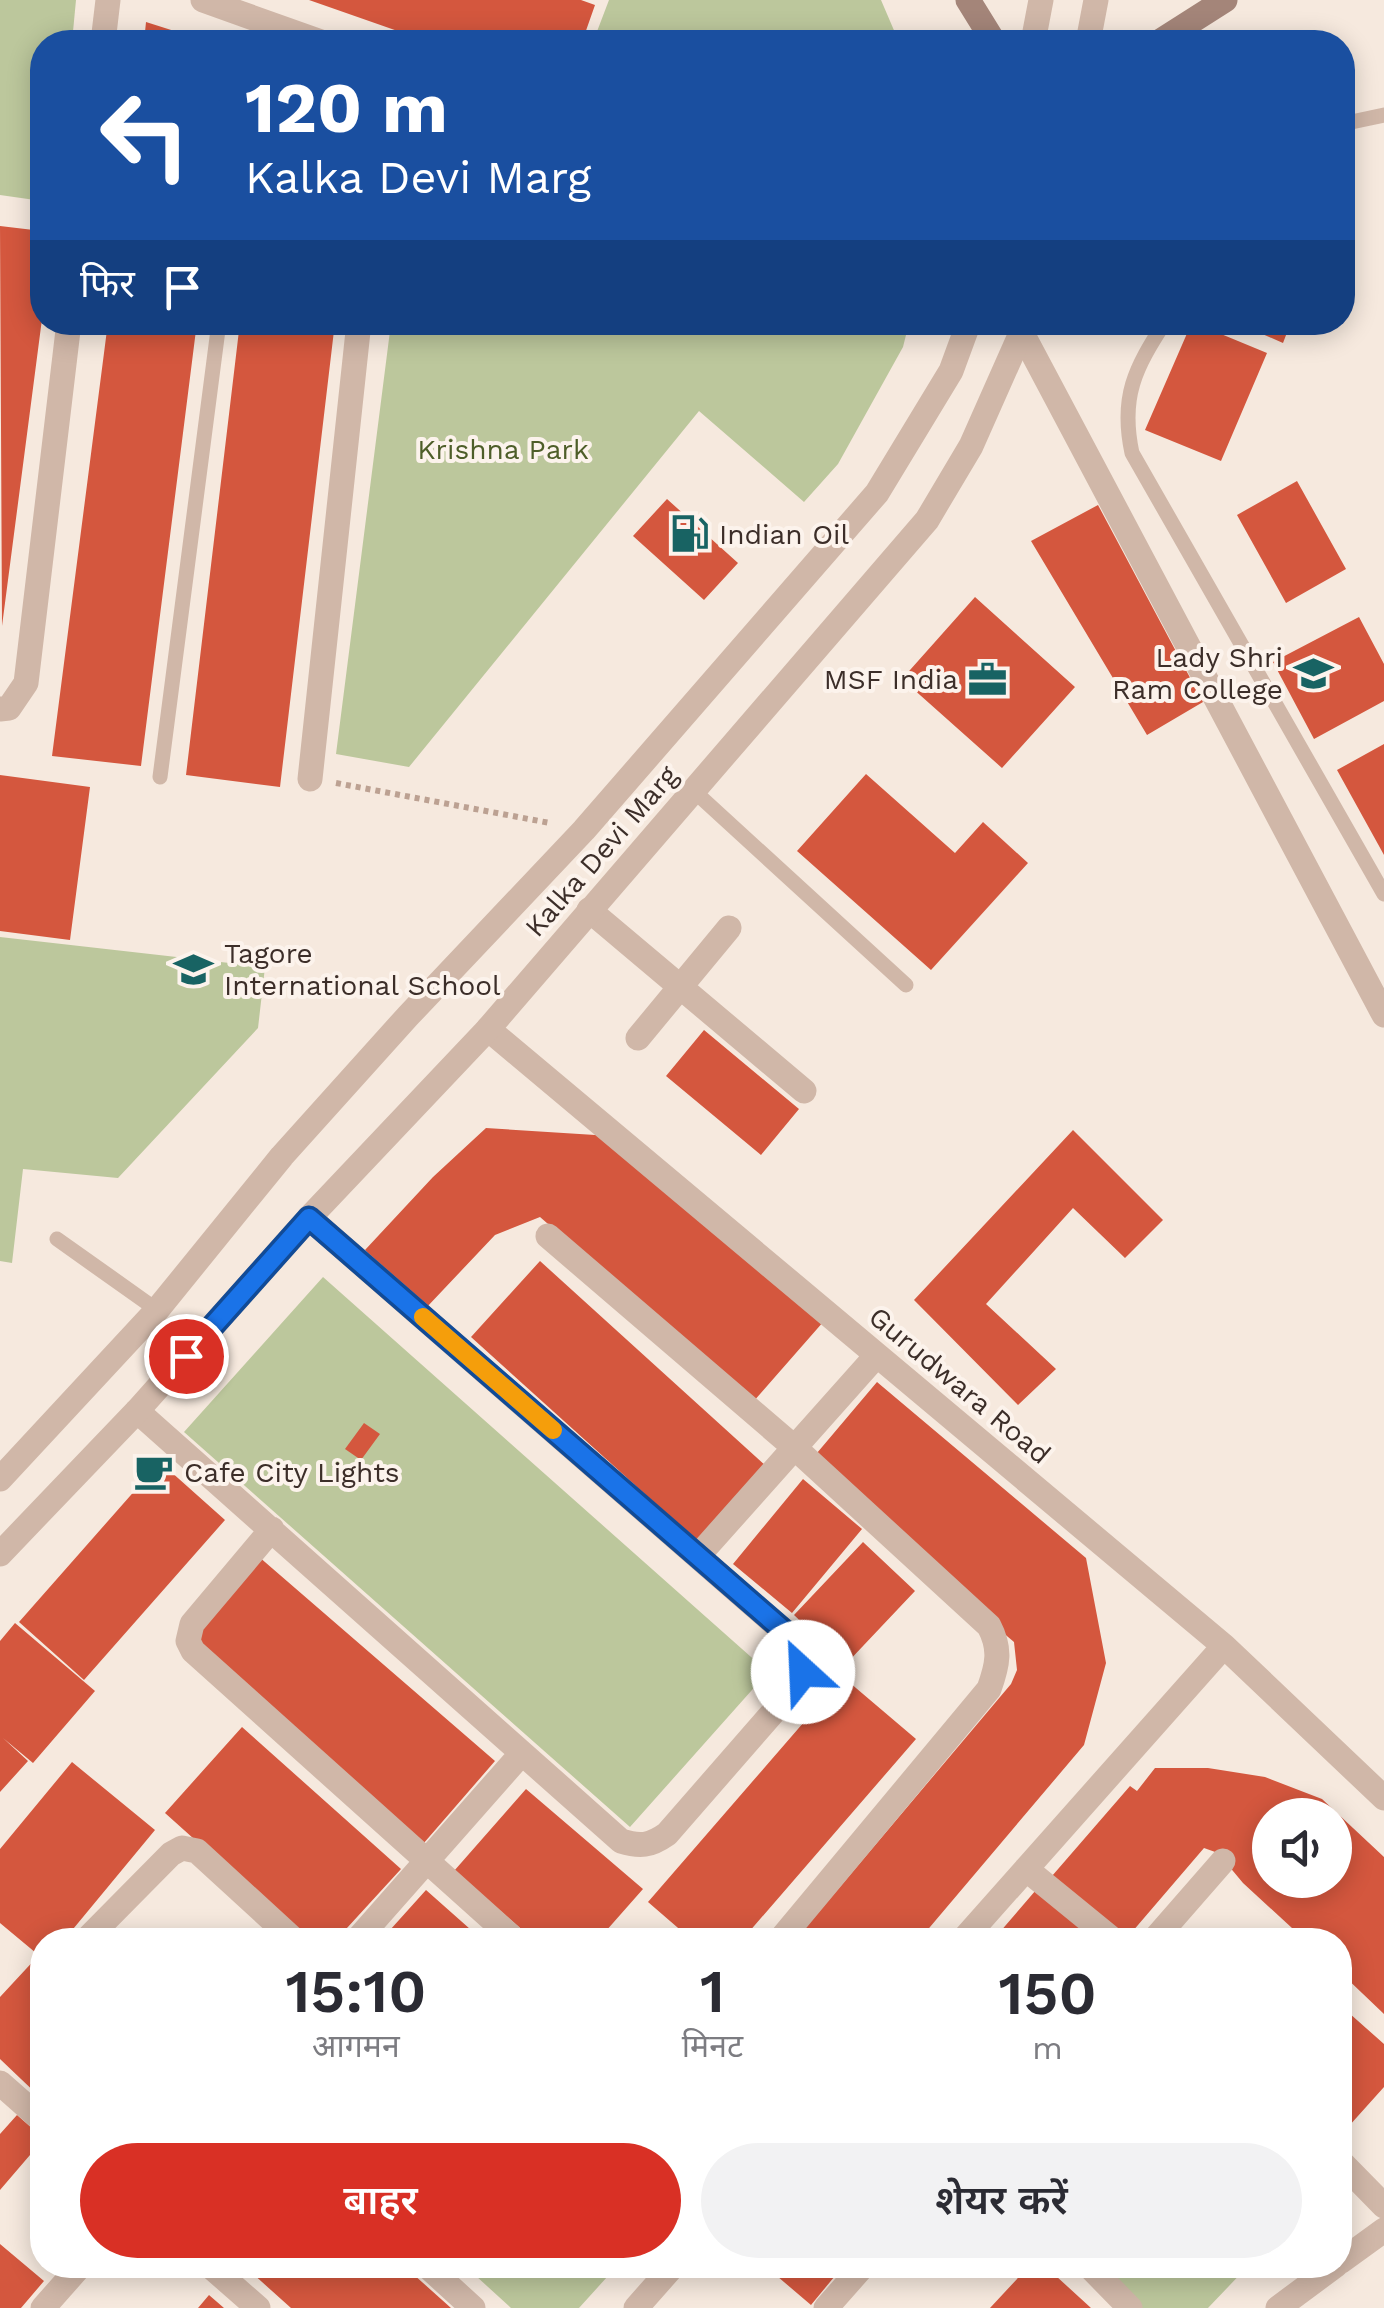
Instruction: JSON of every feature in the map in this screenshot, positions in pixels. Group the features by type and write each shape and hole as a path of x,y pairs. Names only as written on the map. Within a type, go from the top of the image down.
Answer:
{"main road":[{"path":"968,0 987,30"},
{"path":"1179,30 1225,0"}],"street":[{"path":"104,30 108,0"},
{"path":"203,0 287,30"},
{"path":"1035,30 1041,0"},
{"path":"1090,30 1096,0"},
{"path":"0,709 9,708 26,683 67,335"},
{"path":"310,778 358,335"},
{"name":"Kalka Devi Marg","path":"0,1479 156,1310 282,1156 584,830 877,493 952,371 965,335"},
{"name":"Kalka Devi Marg","path":"0,1554 488,1029 927,520 971,446 1021,335"},
{"path":"1028,335 1384,1015"},
{"path":"589,910 804,1091"},
{"path":"638,1038 729,928"},
{"name":"Gurudwara Road","path":"488,1029 1224,1646 1384,1798"},
{"path":"137,1411 621,1841 640,1846 655,1843 667,1834 796,1686 805,1657 798,1643 309,1218"},
{"path":"548,1236 794,1448 989,1626 998,1644 998,1666 989,1689 790,1928"},
{"path":"698,1556 876,1355"},
{"path":"272,1529 192,1624 188,1641 193,1650 502,1928"},
{"path":"974,1928 1224,1646"},
{"path":"368,1928 522,1752"},
{"path":"98,1928 171,1854 182,1848 197,1851 281,1928"},
{"path":"1164,1928 1223,1861"},
{"path":"1026,1869 1098,1928"},
{"path":"0,2082 30,2109"},
{"path":"1352,2173 1384,2206"},
{"path":"1352,2254 1384,2230"},
{"path":"43,2308 70,2278"},
{"path":"224,2278 258,2308"},
{"path":"440,2278 473,2308"},
{"path":"636,2308 655,2278"},
{"path":"826,2308 853,2278"},
{"path":"1101,2278 1130,2308"},
{"path":"1278,2308 1319,2278"}],"lane":[{"path":"1355,121 1384,115"},
{"path":"160,777 216,335"},
{"path":"1157,335 1132,383 1128,433 1132,453 1384,894"},
{"path":"694,791 906,985"},
{"path":"57,1239 156,1310"}],"path":[{"path":"310,778 584,830"}],"green space":[{"path":"0,0 76,0 73,30 30,30 30,199 0,195"},
{"path":"609,0 881,0 894,30 598,30"},
{"name":"Krishna Park","path":"389,335 906,335 838,464 804,502 699,411 409,767 336,754"},
{"path":"0,937 265,967 258,1028 118,1178 23,1169 12,1263 0,1261"},
{"path":"323,1277 768,1672 630,1827 184,1432"},
{"path":"478,2278 606,2278 579,2308 511,2308"},
{"path":"1107,2278 1237,2278 1208,2308 1139,2308"}],"building":[{"path":"309,0 581,0 595,5 586,30 395,30"},
{"path":"146,22 171,30 145,30"},
{"path":"0,226 30,230 30,335 40,335 2,626"},
{"path":"106,335 195,335 141,766 52,756"},
{"path":"238,335 333,335 280,787 186,775"},
{"path":"1186,335 1223,335 1267,353 1221,461 1145,430"},
{"path":"1265,335 1286,335 1283,343"},
{"path":"1297,481 1346,569 1286,603 1237,515"},
{"path":"667,499 738,563 704,600 633,536"},
{"path":"1098,505 1203,702 1147,735 1031,541"},
{"path":"975,597 1075,687 1002,768 902,679"},
{"path":"1359,617 1384,664 1384,701 1314,739 1273,662"},
{"path":"1384,744 1384,855 1337,770"},
{"path":"866,774 955,853 983,822 1028,863 931,970 797,851"},
{"path":"0,775 90,787 70,940 0,931"},
{"path":"704,1030 799,1109 761,1155 666,1076"},
{"path":"486,1128 611,1136 824,1321 753,1402 540,1217 495,1235 426,1308 365,1250 433,1177"},
{"path":"1073,1130 1163,1220 1125,1258 1073,1208 986,1304 1056,1369 1018,1405 914,1300"},
{"path":"540,1261 766,1466 697,1541 471,1337"},
{"path":"877,1382 1086,1558 1106,1663 1084,1745 929,1928 805,1928 1011,1684 1017,1670 1014,1642 806,1466"},
{"path":"364,1423 380,1434 361,1460 345,1449"},
{"path":"160,1462 225,1520 84,1680 19,1622"},
{"path":"803,1479 862,1529 792,1613 733,1564"},
{"path":"863,1542 915,1591 846,1664 794,1615"},
{"path":"258,1556 495,1761 423,1844 186,1638"},
{"path":"15,1623 95,1691 33,1763 3,1738 28,1761 0,1792 0,1641"},
{"path":"843,1677 916,1739 752,1928 678,1928 648,1902"},
{"path":"242,1727 401,1869 347,1928 294,1928 165,1813"},
{"path":"72,1762 155,1830 74,1928 30,1928 30,1948 0,1923 0,1849"},
{"path":"1155,1768 1208,1768 1265,1777 1319,1798 1252,1798 1252,1891 1218,1853 1204,1848 1135,1928 1113,1928 1052,1876 1130,1786 1137,1791"},
{"path":"526,1789 643,1889 609,1928 520,1928 454,1871"},
{"path":"1352,1827 1384,1857 1384,2014 1352,1983 1352,1928 1292,1928 1259,1898 1352,1898"},
{"path":"426,1890 469,1928 392,1928"},
{"path":"1036,1890 1081,1928 1003,1928"},
{"path":"30,1965 30,2088 0,2059 0,1997"},
{"path":"1352,2016 1384,2044 1384,2087 1352,2123"},
{"path":"17,2115 30,2126 30,2155 0,2190 0,2134"},
{"path":"0,2244 30,2269 30,2278 44,2281 21,2308 0,2308"},
{"path":"258,2278 418,2278 451,2308 291,2308"},
{"path":"779,2278 833,2278 811,2305"},
{"path":"1018,2278 1058,2278 1091,2308 990,2308"},
{"path":"209,2295 224,2308 198,2308"}],"slow traffic":[{"path":"423,1317 553,1430"}],"place":[{"name":"Indian Oil","path":"689,534"},
{"name":"Lady Shri Ram College","path":"1313,673"},
{"name":"MSF India","path":"988,679"},
{"name":"Tagore International School","path":"194,969"},
{"name":"Cafe City Lights","path":"154,1472"}],"route":[{"path":"186,1356 309,1218 798,1643 805,1657 803,1672"}]}
